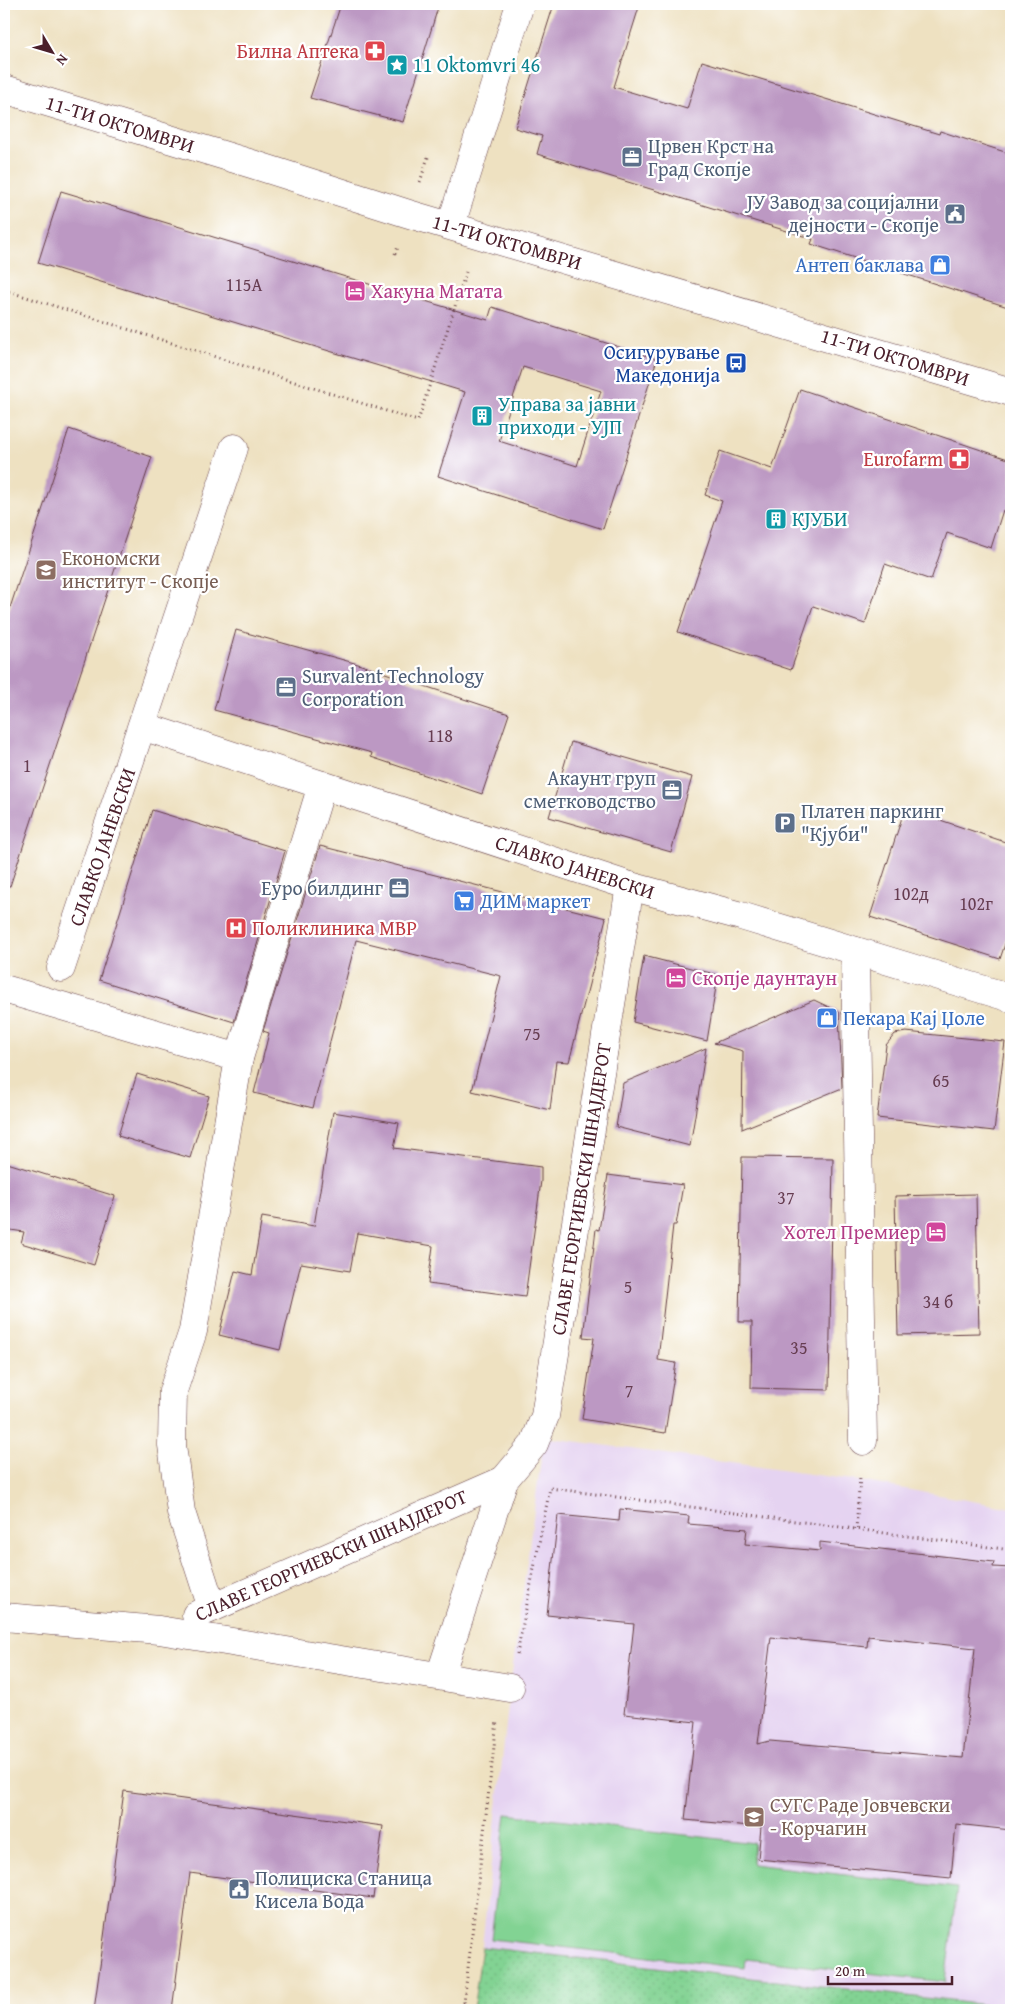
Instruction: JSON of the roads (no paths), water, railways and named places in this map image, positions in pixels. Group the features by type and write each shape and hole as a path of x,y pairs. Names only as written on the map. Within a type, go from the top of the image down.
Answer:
{"street":[{"path":"451,225 520,4"},
{"name":"11-ТИ ОКТОМВРИ","path":"5,90 1011,392"},
{"name":"СЛАВКО ЈАНЕВСКИ","path":"61,968 234,448"},
{"name":"СЛАВКО ЈАНЕВСКИ","path":"142,726 630,886 744,907 855,952 1011,998"},
{"path":"212,1608 181,1512 172,1445 173,1391 193,1330 239,1058 322,785"},
{"name":"СЛАВЕ ГЕОРГИЕВСКИ ШНАЈДЕРОТ","path":"440,1676 504,1480 534,1444 545,1416 630,886"},
{"path":"855,952 863,1441"},
{"path":"4,990 239,1058"},
{"name":"СЛАВЕ ГЕОРГИЕВСКИ ШНАЈДЕРОТ","path":"159,1630 504,1480"},
{"name":"СЛАВЕ ГЕОРГИЕВСКИ ШНАЈДЕРОТ","path":"4,1617 159,1630 506,1687"}],"place":[{"name":"Билна Аптека","path":"375,51"},
{"name":"11 Oktomvri 46","path":"397,65"},
{"name":"Црвен Крст на Град Скопје","path":"632,157"},
{"name":"ЈУ Завод за социјални дејности - Скопје","path":"955,214"},
{"name":"Антеп баклава","path":"940,265"},
{"name":"Хакуна Матата","path":"355,291"},
{"name":"Осигурување Македонија","path":"736,363"},
{"name":"Управа за јавни приходи - УЈП","path":"482,416"},
{"name":"Eurofarm","path":"959,459"},
{"name":"КЈУБИ","path":"776,519"},
{"name":"Економски институт - Скопје","path":"46,570"},
{"name":"Survalent Technology Corporation","path":"286,687"},
{"name":"Акаунт груп сметководство","path":"672,790"},
{"name":"Платен паркинг \"Кјуби\"","path":"785,823"},
{"name":"Еуро билдинг","path":"399,888"},
{"name":"ДИМ маркет","path":"464,901"},
{"name":"Поликлиника МВР","path":"236,928"},
{"name":"Скопје даунтаун","path":"676,978"},
{"name":"Пекара Кај Џоле","path":"827,1018"},
{"name":"Хотел Премиер","path":"936,1232"},
{"name":"СУГС Раде Јовчевски - Корчагин","path":"754,1817"},
{"name":"Полициска Станица Кисела Вода","path":"239,1889"}]}
